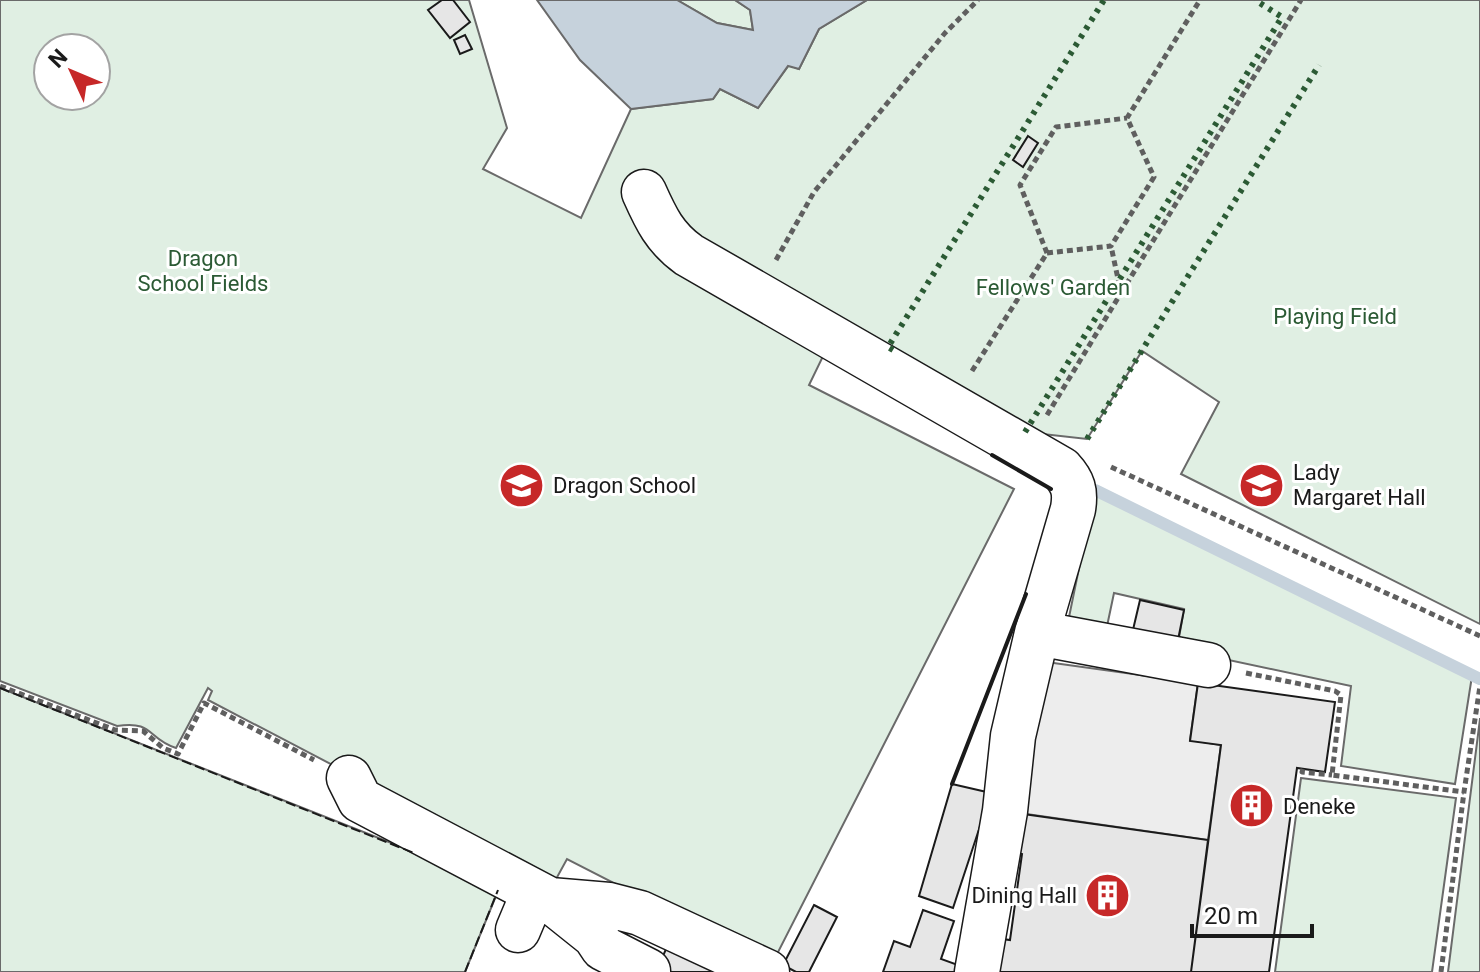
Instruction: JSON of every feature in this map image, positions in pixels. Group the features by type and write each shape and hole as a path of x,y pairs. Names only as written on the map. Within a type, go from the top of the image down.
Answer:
{"lane":[{"path":"644,192 659,226 672,243 756,295 1043,460 1072,481 1075,495 1073,509 1037,633 1013,736 1005,811 977,972"},
{"path":"1037,633 1208,665"},
{"path":"349,778 360,800 534,907 595,936 603,948 648,971"},
{"path":"534,907 609,905 640,913 767,972"}],"path":[{"path":"756,295 814,192 945,33 978,0"},
{"path":"1127,118 1200,0"},
{"path":"1301,0 1121,293 1043,460 1105,464 1480,636"},
{"path":"1121,293 1111,246 1154,177 1127,118"},
{"path":"1047,253 1020,185 1056,127 1127,118"},
{"path":"1047,253 1111,246"},
{"path":"950,406 1047,253"},
{"path":"1208,665 1335,691 1341,695 1332,775"},
{"path":"0,686 115,730 143,731 163,748 178,754 204,703 349,778"},
{"path":"1441,972 1480,686"},
{"path":"1303,769 1302,772 1464,792"}],"green space":[{"name":"Dragon School","path":"0,0 469,0 507,128 483,169 581,218 631,109 713,99 720,89 758,108 789,65 799,69 819,29 867,0 1480,0 1480,624 1181,474 1219,402 1142,351 1087,439 1025,432 826,350 809,385 1014,489 772,964 567,859 555,881 208,700 212,691 208,688 176,748 144,728 117,726 0,681"},
{"path":"677,0 735,0 750,10 753,30 717,23"},
{"path":"1095,490 1472,676 1455,784 1341,766 1351,686 1177,649 1184,609 1114,593 1106,631 1068,622"},
{"path":"0,688 500,886 465,972 0,972"},
{"path":"1480,719 1480,972 1448,972"},
{"path":"1301,778 1456,798 1432,972 1275,972"}],"shaded area":[{"path":"537,0 677,0 717,23 753,30 750,10 735,0 867,0 819,29 799,69 788,66 758,108 720,89 713,99 631,109 580,60"},
{"path":"1032,660 1198,683 1190,740 1221,745 1208,840 1005,811"}],"building":[{"path":"442,0 453,0 470,22 450,38 428,10"},
{"path":"465,35 472,49 460,54 454,40"},
{"path":"1028,136 1038,143 1023,167 1013,160"},
{"path":"1140,600 1184,610 1177,645 1132,634"},
{"name":"Deneke","path":"1198,683 1335,702 1325,772 1297,768 1269,972 1191,972 1221,745 1190,741"},
{"path":"952,784 991,793 953,908 919,896"},
{"name":"Dining Hall","path":"1009,812 1208,840 1191,972 983,972 988,937 1010,940 1022,854 1003,851"},
{"path":"814,905 837,917 809,972 796,972 783,965"},
{"path":"923,910 954,921 941,959 958,965 955,972 883,972 894,941 910,947"},
{"path":"666,949 721,972 656,972"}],"waterway":[{"path":"1095,490 1480,679"}],"hedge":[{"path":"893,350 888,347 1104,0"},
{"path":"1025,432 1282,17 1255,0"},
{"path":"1087,439 1319,65"}],"fence":[{"path":"0,688 414,853"},
{"path":"465,972 498,890"}],"wall":[{"path":"992,455 1051,489"},
{"path":"952,784 1026,594"}],"place":[{"name":"Dragon School","path":"522,485"},
{"name":"Lady Margaret Hall","path":"1262,485"},
{"name":"Deneke","path":"1252,806"},
{"name":"Dining Hall","path":"1108,895"}],"park label":[{"name":"Dragon School Fields","path":"203,270"},
{"name":"Fellows' Garden","path":"1053,287"},
{"name":"Playing Field","path":"1335,316"}]}
